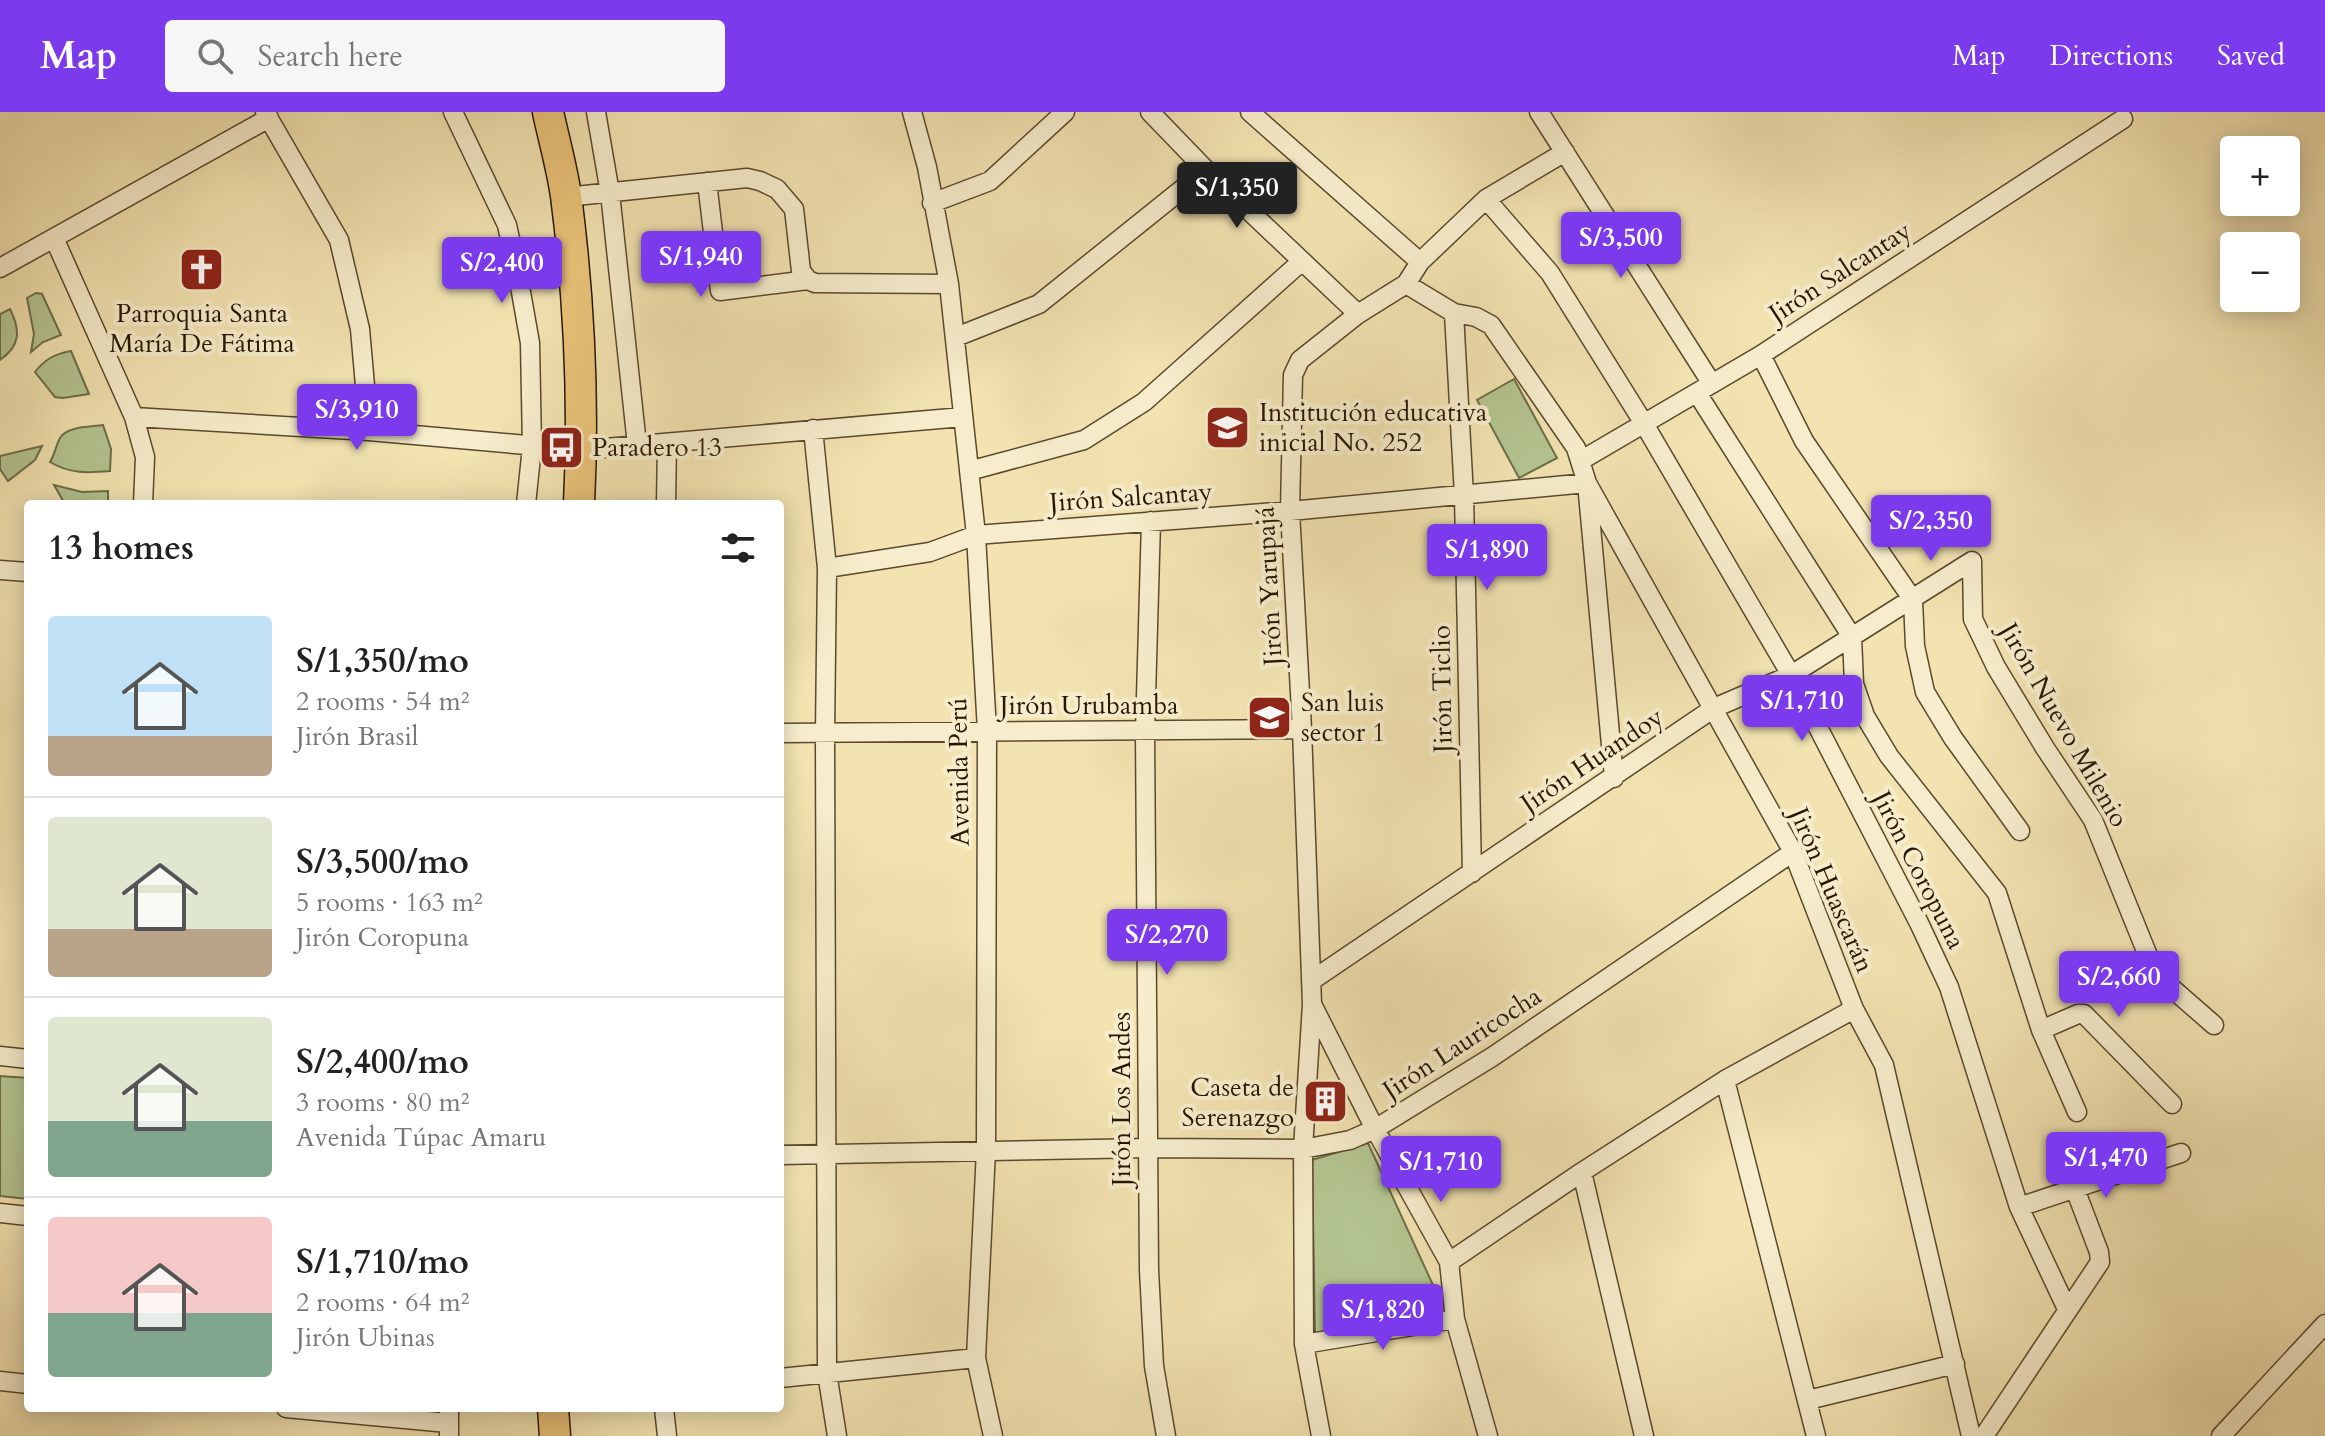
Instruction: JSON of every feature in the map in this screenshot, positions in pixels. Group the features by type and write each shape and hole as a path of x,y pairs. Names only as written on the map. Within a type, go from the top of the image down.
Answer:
{"highway":[{"path":"548,112 566,197 579,352 582,450 579,500"},
{"path":"553,1412 555,1436"}],"street":[{"path":"453,112 507,225 530,343 532,447 526,500"},
{"path":"596,112 610,193 637,445"},
{"name":"Avenida Perú","path":"912,112 927,167 949,284 976,535 987,731 986,1150 976,1358 993,1436"},
{"path":"932,203 990,181 1065,112"},
{"path":"1150,112 1206,170 1358,314"},
{"path":"1250,112 1420,262"},
{"path":"1539,112 1852,637 1854,684 1865,716 1889,756 1997,893 2041,1030 2077,1112"},
{"path":"0,268 267,115 339,240 360,329 369,431"},
{"name":"Jirón Salcantay","path":"1580,461 1761,355 2123,119"},
{"name":"Jirón Yarupajá","path":"1321,1436 1304,1344 1303,1149 1312,1004 1290,511 1293,375 1300,360 1358,314 1406,284 1420,262 1486,199 1565,152"},
{"path":"956,337 1039,304 1206,170"},
{"path":"566,197 747,178 777,189 794,209 801,271 808,280 815,283 949,284"},
{"path":"707,182 720,291 808,280"},
{"name":"Jirón Coropuna","path":"1486,199 1550,273 1643,422 1791,675 1949,987 2019,1207 2067,1309"},
{"path":"54,238 134,417 145,457 143,500"},
{"path":"969,471 1084,440 1144,402 1301,262"},
{"name":"Jirón Huascarán","path":"1406,284 1454,313 1476,317 1491,325 1576,448 1587,483 1793,852 1854,1009 1884,1065 1971,1436"},
{"name":"Jirón Ticlio","path":"1454,313 1464,496 1472,873"},
{"path":"1761,355 1804,441 1913,600 1915,646 1925,692 1953,738 2020,831"},
{"path":"134,417 369,431 582,450 963,417"},
{"path":"813,429 827,568 827,1373 837,1436"},
{"path":"666,500 667,443"},
{"path":"1587,483 1614,778"},
{"name":"Jirón Salcantay","path":"827,568 930,552 976,535 1290,511 1587,483"},
{"name":"Jirón Los Andes","path":"1151,521 1145,732 1147,1148 1154,1366 1166,1436"},
{"name":"Jirón Huandoy","path":"1311,981 1714,708 1791,675 1972,561"},
{"name":"Jirón Nuevo Milenio","path":"1972,561 1973,619 1996,667 2093,820 2153,968 2214,1025"},
{"path":"0,570 24,572"},
{"name":"Jirón Urubamba","path":"784,733 1302,729"},
{"name":"Jirón Lauricocha","path":"784,1155 1147,1148 1303,1149 1350,1140 1375,1129 1492,1057 1793,852"},
{"path":"1312,1004 1375,1129 1449,1262 1455,1319 1488,1436"},
{"path":"1449,1262 1725,1080 1854,1009"},
{"path":"2041,1030 2084,1014 2172,1104"},
{"path":"0,1056 24,1059"},
{"path":"1725,1080 1816,1436"},
{"path":"2019,1207 2181,1153"},
{"path":"1582,1172 1644,1436"},
{"path":"1984,1436 2100,1262 2075,1189"},
{"path":"0,1213 24,1216"},
{"path":"1304,1344 1455,1319"},
{"path":"2221,1436 2325,1324"},
{"path":"784,1378 976,1358"},
{"path":"1808,1400 1955,1364"},
{"path":"0,1381 24,1384"},
{"path":"333,1412 449,1422"},
{"path":"664,1412 667,1436"}],"green space":[{"path":"36,293 42,294 61,335 43,342 31,352 34,334 27,298"},
{"path":"10,309 17,338 12,349 0,360 0,314"},
{"path":"71,351 89,394 55,397 35,372 51,358"},
{"path":"1514,379 1557,458 1519,478 1477,400"},
{"path":"103,425 111,449 110,471 79,472 50,462 63,434 74,429"},
{"path":"42,446 35,460 8,481 0,469 0,456"},
{"path":"54,485 82,492 108,491 108,500 63,500"},
{"path":"0,1076 24,1078 24,1199 0,1196"},
{"path":"1368,1143 1443,1307 1315,1333 1312,1160"}],"building":[{"name":"Caseta de Serenazgo","path":"1330,1092 1335,1106 1321,1111 1316,1098"}],"place":[{"name":"Parroquia Santa María De Fátima","path":"202,270"},
{"name":"Institución educativa inicial No. 252","path":"1228,427"},
{"name":"Paradero 13","path":"561,447"},
{"name":"San luis sector 1","path":"1270,717"},
{"name":"Caseta de Serenazgo","path":"1325,1102"}]}
